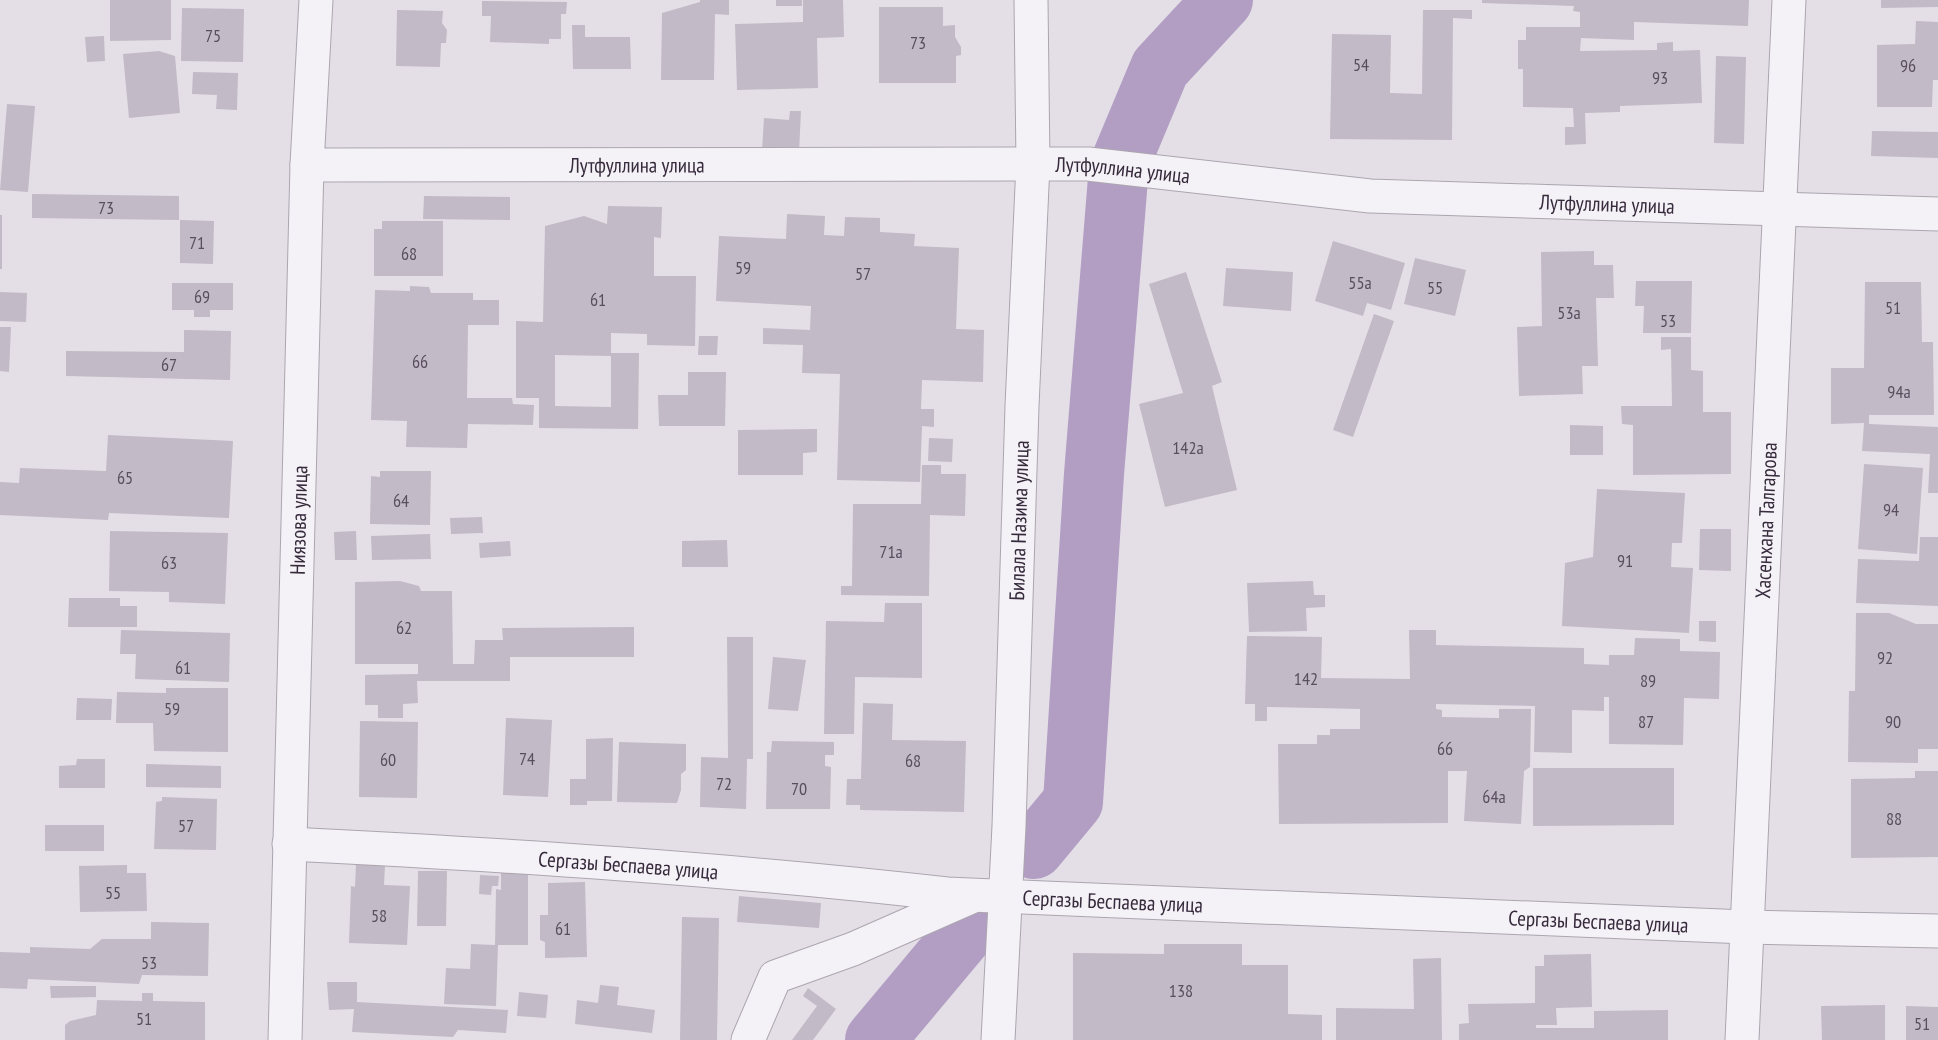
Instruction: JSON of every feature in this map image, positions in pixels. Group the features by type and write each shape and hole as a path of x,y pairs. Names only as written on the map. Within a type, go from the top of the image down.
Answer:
{"street":[{"name":"Ниязова улица","path":"285,1040 307,165 316,0"},
{"name":"Билала Назима улица","path":"998,1040 990,895 1033,164 1031,0"},
{"name":"Хасенхана Талгарова","path":"1742,1040 1789,0"},
{"name":"Лутфуллина улица","path":"307,165 1088,164 1370,196 1938,214"},
{"name":"Сергазы Беспаева улица","path":"289,844 463,854 990,895 1746,927 1938,931"},
{"path":"748,1040 775,977 990,895"}],"building":[{"path":"110,0 171,0 171,40 110,41"},
{"path":"700,0 729,0 729,15 715,14 714,80 661,80 662,13 700,2"},
{"path":"776,0 802,0 802,6 776,6"},
{"path":"803,0 843,0 844,37 817,38 818,88 737,90 735,24 803,22"},
{"path":"1482,0 1749,0 1748,26 1634,22 1634,40 1581,38 1580,51 1657,50 1657,43 1673,42 1673,51 1700,50 1702,103 1620,106 1620,112 1585,113 1586,144 1565,145 1565,127 1574,127 1573,108 1523,107 1523,69 1518,69 1518,40 1526,40 1526,27 1580,27 1580,12 1573,11 1574,6 1482,3"},
{"path":"1881,0 1938,0 1938,7 1881,8"},
{"path":"482,1 567,2 566,14 561,14 561,39 549,39 549,44 490,42 491,16 482,16"},
{"path":"879,7 943,7 943,26 955,25 955,37 961,47 961,55 956,56 956,83 879,83"},
{"path":"182,8 244,9 243,62 181,61"},
{"path":"397,10 443,11 442,23 447,30 446,43 441,43 440,67 396,66"},
{"path":"1423,10 1472,10 1472,19 1453,18 1452,140 1330,139 1332,34 1391,35 1390,93 1422,94"},
{"path":"1916,21 1938,22 1938,80 1933,80 1932,107 1877,107 1877,45 1915,44"},
{"path":"572,25 585,25 585,37 630,37 631,69 573,69"},
{"path":"104,36 105,61 87,62 85,37"},
{"path":"159,51 175,56 180,113 129,118 123,54"},
{"path":"1716,56 1746,57 1744,144 1714,143"},
{"path":"193,72 238,73 237,110 216,109 217,95 192,94"},
{"path":"7,104 35,106 28,192 0,190"},
{"path":"790,111 801,111 799,152 762,150 764,118 789,120"},
{"path":"1872,131 1938,132 1938,158 1871,156"},
{"path":"32,194 179,196 179,220 32,218"},
{"path":"424,196 510,197 510,220 423,219"},
{"path":"608,206 662,207 661,238 654,237 654,276 696,276 695,346 647,345 647,334 611,333 611,353 639,353 638,429 539,428 539,398 516,398 516,321 543,322 545,226 584,216 607,224","holes":["555,355 611,356 611,407 555,406"]},
{"path":"787,214 825,216 824,235 844,236 845,217 880,218 880,232 915,234 914,246 959,248 956,329 984,330 983,382 922,380 921,409 934,409 934,427 922,426 920,482 837,480 840,374 802,373 803,345 763,344 763,328 810,330 811,306 716,301 719,236 786,239"},
{"path":"0,215 2,215 2,269 0,269"},
{"path":"180,220 214,221 213,264 180,263"},
{"path":"382,221 443,221 443,276 374,276 374,229 382,229"},
{"path":"1333,241 1405,263 1391,310 1367,303 1363,316 1315,301"},
{"path":"1594,251 1594,265 1613,265 1614,298 1596,298 1598,366 1582,366 1583,394 1519,396 1517,327 1542,326 1541,252"},
{"path":"1415,258 1466,270 1455,316 1404,304"},
{"path":"1226,268 1293,272 1291,311 1223,306"},
{"path":"1186,272 1222,382 1212,386 1237,490 1165,507 1139,404 1183,393 1149,284"},
{"path":"1636,281 1692,281 1691,333 1643,333 1644,306 1635,306"},
{"path":"1865,282 1921,282 1922,342 1933,342 1934,415 1869,415 1869,424 1938,427 1938,493 1928,493 1930,454 1862,451 1864,423 1831,424 1831,368 1864,368"},
{"path":"172,283 233,283 233,310 210,310 210,317 194,317 194,310 172,310"},
{"path":"410,286 429,287 431,293 473,293 473,300 499,300 499,325 468,325 467,398 512,398 513,404 534,405 533,425 468,424 467,448 406,447 407,421 371,420 375,290 410,291"},
{"path":"0,292 27,293 26,322 0,321"},
{"path":"1374,314 1394,321 1353,437 1333,430"},
{"path":"0,327 11,327 9,372 0,371"},
{"path":"184,330 231,331 230,380 66,376 66,351 184,352"},
{"path":"699,336 718,336 717,355 698,355"},
{"path":"1661,337 1691,337 1691,370 1703,371 1703,412 1731,412 1731,474 1633,475 1633,425 1622,424 1621,406 1672,406 1671,349 1661,350"},
{"path":"688,372 726,372 725,426 659,426 658,395 688,395"},
{"path":"1570,425 1603,426 1603,455 1570,455"},
{"path":"817,429 817,452 803,453 803,475 738,475 738,430"},
{"path":"108,435 233,441 229,518 109,513 108,520 0,515 0,482 19,483 20,468 106,471"},
{"path":"929,438 953,439 952,462 928,461"},
{"path":"1864,464 1923,468 1917,554 1858,549"},
{"path":"922,465 941,465 941,474 966,474 965,516 930,515 929,596 841,595 841,586 852,586 853,504 921,504"},
{"path":"380,471 431,471 430,525 370,524 371,476 380,477"},
{"path":"1597,489 1685,493 1682,543 1672,543 1671,567 1693,568 1689,633 1562,626 1565,563 1593,557"},
{"path":"482,517 483,533 451,534 450,518"},
{"path":"1700,529 1731,529 1731,571 1699,570"},
{"path":"110,531 228,533 225,604 169,602 169,592 109,591"},
{"path":"356,531 357,560 335,560 334,532"},
{"path":"430,534 431,559 372,560 371,536"},
{"path":"1920,537 1938,537 1938,606 1856,603 1858,559 1919,561"},
{"path":"727,540 728,567 682,567 682,541"},
{"path":"510,541 511,556 480,558 479,543"},
{"path":"400,581 419,586 421,591 452,591 453,664 474,664 475,640 503,640 502,628 634,627 634,657 510,657 510,681 417,681 418,703 403,704 403,718 378,718 378,705 365,705 365,675 418,674 418,664 355,664 355,582"},
{"path":"1313,581 1314,595 1325,595 1325,607 1306,608 1307,631 1249,632 1247,583"},
{"path":"69,598 120,598 120,606 137,606 137,627 68,627"},
{"path":"885,603 922,603 922,678 855,677 854,734 824,734 826,621 884,622"},
{"path":"1856,613 1889,613 1916,624 1938,624 1938,749 1918,749 1918,763 1848,762 1849,691 1855,691"},
{"path":"1699,621 1716,621 1716,642 1699,641"},
{"path":"121,630 230,633 229,682 135,679 136,654 120,654"},
{"path":"1409,630 1436,630 1436,645 1584,648 1584,664 1609,665 1609,655 1634,655 1635,638 1680,639 1680,651 1720,652 1719,699 1684,698 1683,745 1609,744 1609,697 1604,697 1604,711 1572,710 1572,753 1534,752 1535,706 1436,704 1436,709 1442,710 1442,717 1499,718 1499,709 1531,709 1530,767 1524,771 1521,824 1464,821 1467,771 1448,771 1448,823 1279,824 1278,744 1317,744 1317,735 1330,735 1330,729 1360,729 1360,709 1267,707 1267,721 1255,721 1255,704 1245,704 1247,636 1322,637 1321,678 1410,679"},
{"path":"727,637 753,637 753,759 747,759 746,809 700,807 701,757 728,758"},
{"path":"773,657 806,660 798,711 768,709"},
{"path":"166,688 228,688 228,752 154,751 153,723 116,723 117,692 166,693"},
{"path":"77,698 112,699 111,720 76,720"},
{"path":"863,703 893,704 892,740 966,741 964,812 860,810 860,805 846,805 847,779 861,779"},
{"path":"506,718 552,720 548,797 503,795"},
{"path":"360,721 418,722 417,798 359,797"},
{"path":"613,738 612,801 587,801 587,805 570,805 570,779 586,779 586,739"},
{"path":"772,741 834,742 834,755 825,755 825,766 831,767 830,809 766,809 767,752 771,752"},
{"path":"619,742 686,744 686,770 681,774 681,790 677,803 617,802"},
{"path":"77,759 105,759 105,788 59,788 59,766 76,765"},
{"path":"146,764 221,766 221,788 146,787"},
{"path":"1533,768 1674,768 1674,825 1533,826"},
{"path":"1915,771 1938,771 1938,857 1851,858 1851,779 1915,778"},
{"path":"162,797 217,799 216,850 154,849 156,802 162,801"},
{"path":"45,825 104,825 104,851 45,851"},
{"path":"356,864 385,865 384,885 410,886 407,945 349,943 351,886 355,887"},
{"path":"127,865 127,873 146,873 147,911 80,912 79,866"},
{"path":"418,871 447,871 446,926 417,926"},
{"path":"501,872 528,872 528,945 498,945 496,1006 444,1004 446,968 470,969 471,944 495,945 496,889 501,890"},
{"path":"480,875 499,876 498,886 492,886 491,895 479,894"},
{"path":"585,882 587,957 545,958 545,942 540,940 540,915 548,915 548,883"},
{"path":"739,896 821,903 819,928 737,922"},
{"path":"682,917 719,918 717,1040 680,1040"},
{"path":"151,922 209,923 208,976 142,975 139,984 28,979 27,989 0,988 0,952 30,953 30,947 90,949 102,939 151,939"},
{"path":"1164,944 1242,944 1242,965 1288,965 1288,1014 1322,1015 1322,1040 1073,1040 1073,953 1164,954"},
{"path":"1591,954 1592,1007 1556,1008 1557,1025 1536,1025 1536,1028 1594,1028 1594,1011 1668,1010 1668,1040 1459,1040 1459,1024 1469,1023 1468,1004 1535,1003 1535,966 1544,966 1544,955"},
{"path":"1441,958 1442,1040 1336,1040 1336,1008 1414,1009 1413,959"},
{"path":"327,982 357,982 357,1002 508,1010 506,1033 458,1030 453,1037 352,1032 354,1009 329,1010"},
{"path":"600,985 619,987 617,1005 655,1010 652,1033 575,1024 577,1000 598,1003"},
{"path":"50,986 96,986 96,997 51,998"},
{"path":"808,988 836,1009 813,1040 792,1040 817,1006 803,996"},
{"path":"519,992 548,995 546,1018 517,1016"},
{"path":"142,993 153,993 153,1001 205,1002 205,1040 65,1040 65,1025 70,1021 96,1015 97,1000 142,1001"},
{"path":"1885,1005 1885,1040 1822,1040 1821,1006"},
{"path":"1906,1006 1938,1007 1938,1040 1906,1040"}],"waterway":[{"path":"1034,849 1073,802 1094,474 1119,166 1160,68 1223,0"},
{"path":"875,1040 978,917"}]}
